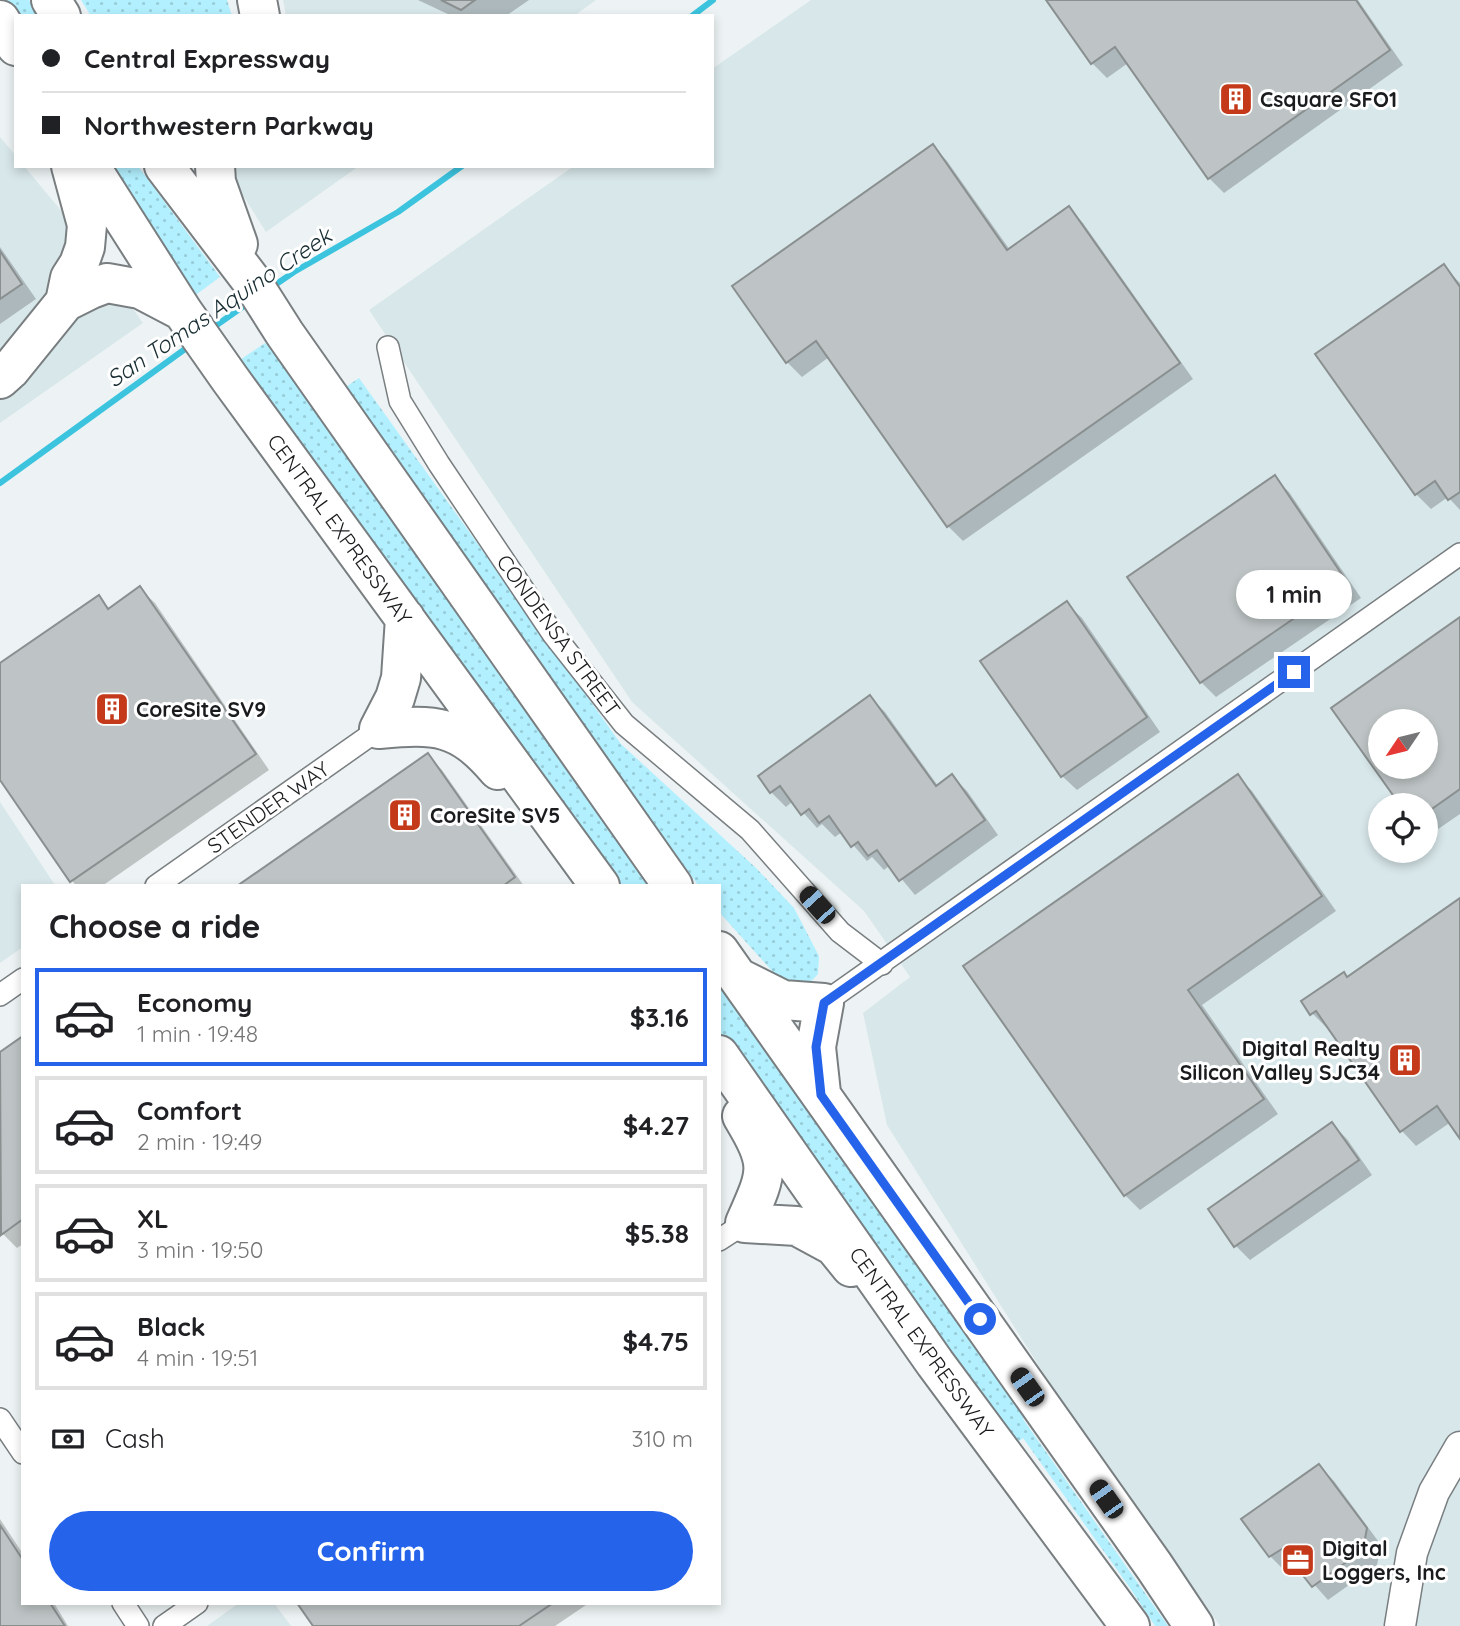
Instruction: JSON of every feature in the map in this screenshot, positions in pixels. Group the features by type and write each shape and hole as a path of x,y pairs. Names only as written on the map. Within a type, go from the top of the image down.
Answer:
{"highway":[{"path":"0,20 14,43"},
{"path":"65,302 70,278 85,247 87,225 72,168"},
{"name":"CENTRAL EXPRESSWAY","path":"91,168 183,312 230,379 597,884"},
{"path":"166,168 250,279 285,334 672,884"},
{"path":"215,168 216,182 250,279"},
{"path":"0,379 65,302 107,283 140,289 183,312"},
{"path":"379,729 395,698 401,678 405,618"},
{"path":"379,729 419,725 446,729 481,750 596,884"},
{"path":"729,964 783,1000 824,1003 816,1047 821,1095"},
{"path":"729,964 1194,1626"},
{"name":"CENTRAL EXPRESSWAY","path":"721,1058 935,1363 1130,1626"},
{"path":"721,1082 761,1148 765,1179 732,1231"},
{"path":"732,1231 797,1226 834,1246 917,1349 935,1363"}],"main road":[{"path":"1400,1626 1412,1553 1434,1492 1460,1447"}],"street":[{"name":"CONDENSA STREET","path":"388,346 400,401 439,464 553,634 624,724 750,830 840,932 883,964"},
{"path":"824,1003 883,964 1460,554"},
{"name":"STENDER WAY","path":"159,884 379,729"},
{"path":"0,995 21,980"},
{"path":"0,1419 21,1450"},
{"path":"124,1605 138,1626"},
{"path":"164,1626 194,1605"}],"shaded area":[{"path":"1,0 29,0 37,14 14,14 14,21"},
{"path":"81,0 227,0 231,14 90,14"},
{"path":"283,0 596,0 577,14 286,14"},
{"path":"811,0 1460,0 1460,1626 1220,1626 1051,1385 887,1125 863,1013 910,977 864,911 632,702 369,310 571,168 714,168 714,68"},
{"path":"0,137 14,154 14,168 26,168 74,226 143,323 0,423"},
{"path":"107,168 139,168 220,277 193,297"},
{"path":"234,168 356,168 266,232 239,189"},
{"path":"265,343 275,354 656,884 613,884 237,362"},
{"path":"359,378 621,744 756,868 794,908 819,956 818,974 805,988 783,983 721,914 721,884 697,884 341,390"},
{"path":"0,802 54,884 21,884 21,948 0,963"},
{"path":"721,976 1032,1408 1023,1419 1168,1626 1155,1626 1023,1438 1014,1445 721,1035"},
{"path":"236,1605 275,1605 291,1626 207,1626"}],"building":[{"path":"441,0 475,0 461,10"},
{"name":"Csquare SFO1","path":"1046,0 1356,0 1390,50 1208,179 1115,47 1091,64"},
{"path":"933,144 1007,250 1069,206 1180,363 947,527 816,341 786,363 732,286"},
{"path":"0,251 22,284 0,299"},
{"path":"1444,264 1460,287 1460,492 1448,500 1435,481 1415,495 1315,354"},
{"path":"1275,475 1347,582 1200,683 1127,577"},
{"name":"CoreSite SV9","path":"140,586 256,754 70,882 0,780 0,663 99,595 108,609"},
{"path":"1067,601 1147,717 1061,777 980,661"},
{"path":"1460,617 1460,789 1438,805 1438,793 1391,793 1382,779 1438,779 1438,709 1368,709 1368,760 1331,708"},
{"path":"870,695 936,786 952,774 985,820 899,881 877,850 868,856 858,842 851,847 829,816 819,823 809,809 801,815 780,786 770,793 758,776"},
{"name":"CoreSite SV5","path":"428,753 515,877 506,884 240,884"},
{"path":"1238,774 1322,896 1188,990 1264,1099 1124,1196 963,966"},
{"name":"Digital Realty Silicon Valley SJC34","path":"1460,898 1460,1139 1437,1106 1400,1132 1316,1011 1310,1015 1301,1001 1344,972 1347,977"},
{"path":"21,1037 21,1220 1,1235 0,1052"},
{"path":"1332,1122 1359,1160 1234,1247 1208,1209"},
{"path":"1319,1464 1367,1528 1363,1550 1312,1587 1282,1549 1269,1557 1241,1519"},
{"path":"0,1525 21,1557 21,1605 51,1605 65,1626 0,1626"},
{"path":"298,1605 550,1605 519,1626 313,1626"}],"waterway":[{"name":"San Tomas Aquino Creek","path":"695,14 713,0"},
{"name":"San Tomas Aquino Creek","path":"272,287 398,212 459,168"},
{"name":"San Tomas Aquino Creek","path":"211,329 251,301"},
{"name":"San Tomas Aquino Creek","path":"0,483 192,344"}],"place":[{"name":"Csquare SFO1","path":"1236,99"},
{"name":"CoreSite SV9","path":"112,709"},
{"name":"CoreSite SV5","path":"405,815"},
{"name":"Digital Realty Silicon Valley SJC34","path":"1405,1060"},
{"name":"Digital Loggers, Inc","path":"1298,1560"}],"route":[{"path":"980,1319 821,1095 816,1047 824,1003 1294,672"}]}
